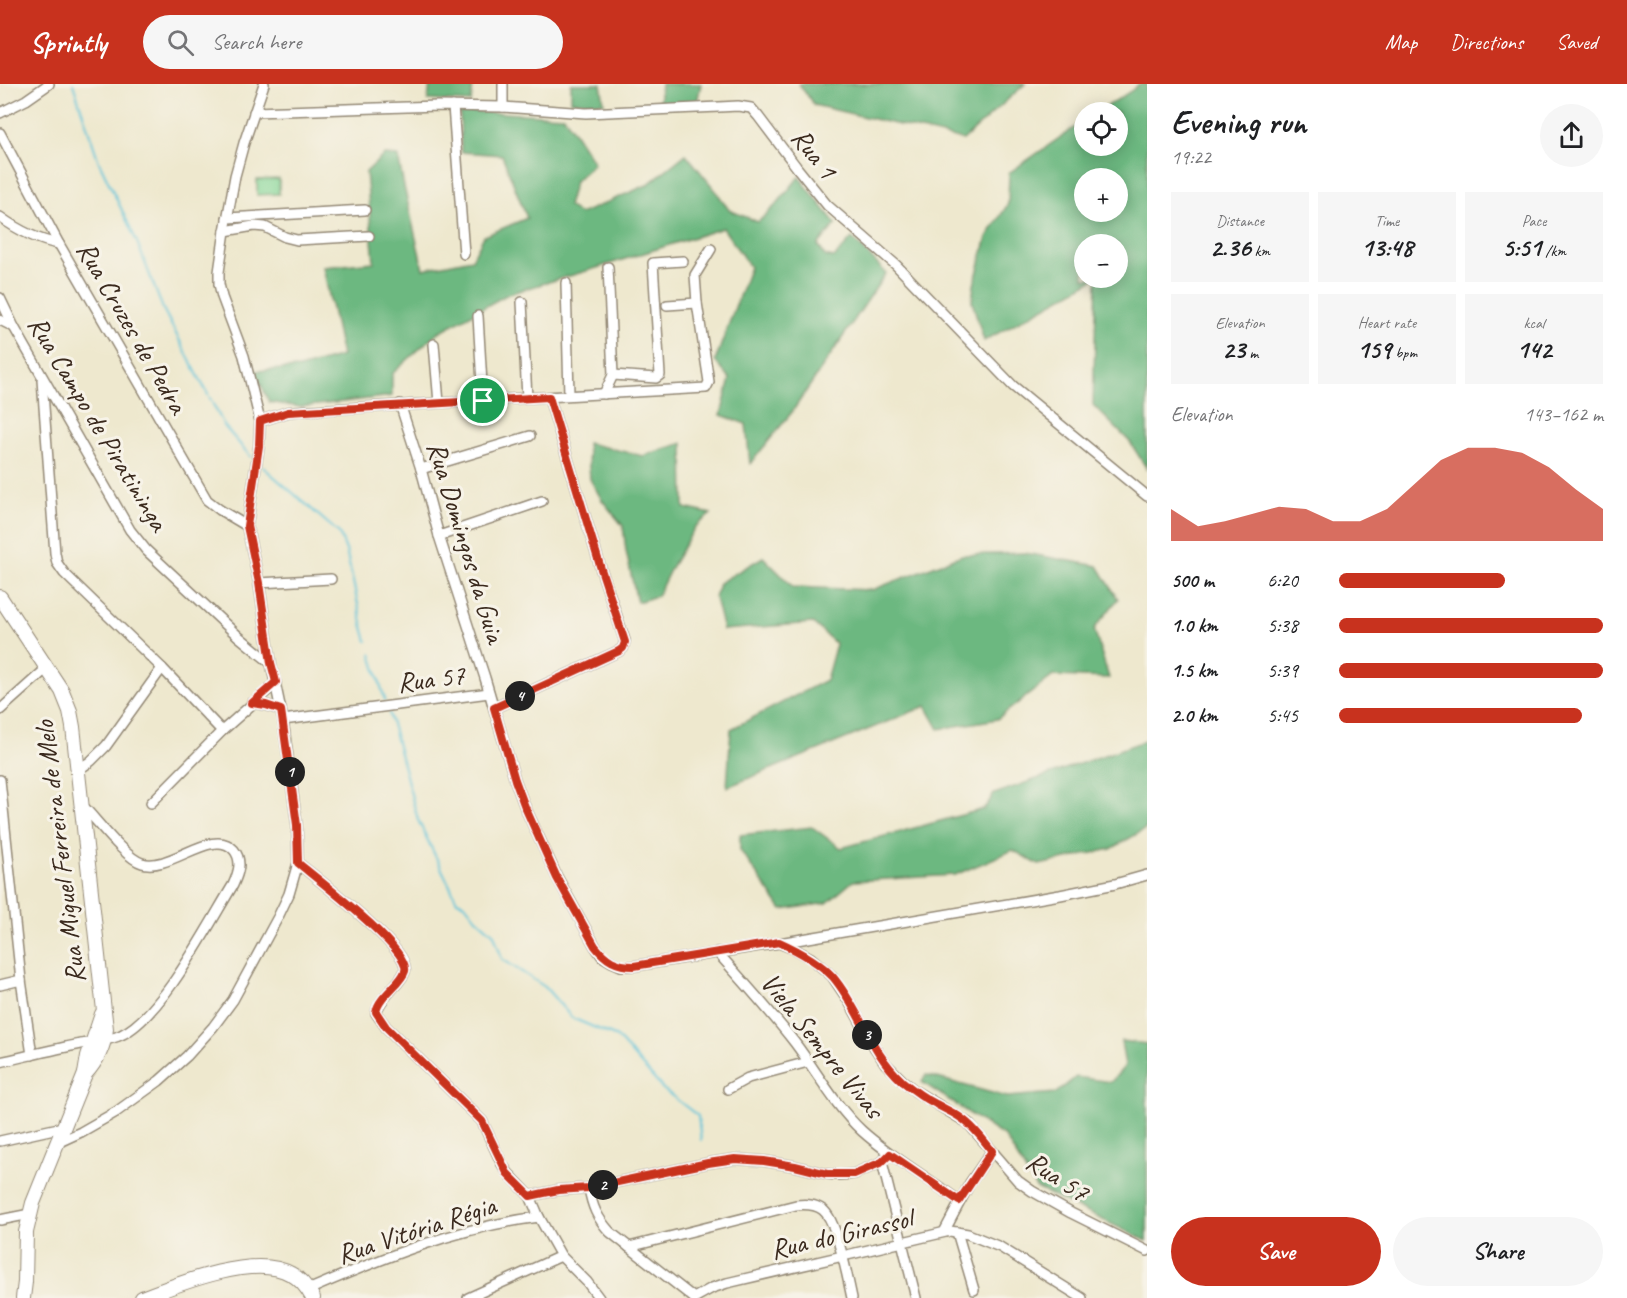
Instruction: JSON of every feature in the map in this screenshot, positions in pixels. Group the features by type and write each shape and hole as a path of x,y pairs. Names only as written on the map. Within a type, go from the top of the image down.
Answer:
{"main road":[{"name":"Rua Miguel Ferreira de Melo","path":"0,597 62,691 70,711 103,1012 97,1060 85,1074 30,1214 26,1232 26,1282"},
{"path":"142,1298 206,1275 266,1266 292,1274 311,1294"},
{"path":"23,1298 26,1282"},
{"path":"26,1282 32,1298"}],"street":[{"path":"0,113 50,84"},
{"path":"57,1143 116,1113 187,1056 213,1027 233,1000 290,894 298,863 297,825 282,715 247,526 259,446 260,421 244,356 219,284 225,231 235,176 264,84"},
{"path":"503,84 503,107"},
{"path":"453,106 464,254"},
{"name":"Rua 1","path":"254,112 453,106 586,113 738,106 751,108 827,205 896,266 1013,386 1147,496"},
{"name":"Rua Cruzes de Pedra","path":"0,133 58,244 207,500 247,526"},
{"path":"227,218 365,210"},
{"path":"0,217 41,241 58,244"},
{"path":"225,231 254,226 265,227 297,240 369,236"},
{"path":"260,421 288,412 706,388 709,382 695,274 711,249"},
{"path":"613,375 656,378 660,375 653,263 683,261"},
{"path":"604,393 613,375 608,267"},
{"path":"566,283 570,395"},
{"name":"Rua Campo de Piratininga","path":"0,298 14,327 130,530 146,550 238,636 271,663"},
{"path":"522,302 527,398"},
{"path":"667,305 697,303"},
{"path":"478,316 483,401"},
{"path":"0,320 14,327"},
{"path":"434,344 439,403"},
{"path":"42,375 57,563 64,573 162,668 222,731"},
{"path":"494,708 619,651 625,642 549,397"},
{"name":"Rua Domingos da Guia","path":"400,404 489,693"},
{"path":"421,468 530,436"},
{"path":"439,536 542,501"},
{"path":"259,583 331,579"},
{"path":"0,710 46,668"},
{"path":"78,770 106,746 162,668"},
{"path":"151,803 222,731 276,682"},
{"name":"Rua 57","path":"282,715 489,693 525,807 557,878 602,956 621,966 634,966 779,942 811,958 832,976 841,988 874,1048 902,1080 915,1091 968,1123 1013,1176 1032,1191 1147,1251"},
{"path":"252,703 266,705 282,715"},
{"path":"0,780 21,980 32,1055"},
{"path":"0,1062 99,1041 124,1034 137,1025 179,975 233,885 238,872 239,865 235,851 230,846 214,843 203,845 164,862 142,863 125,850 82,805"},
{"path":"298,863 360,913 402,959 405,971 379,1004 376,1012 378,1016 386,1027 482,1121 507,1173 530,1196 561,1256 587,1282 599,1298"},
{"path":"779,942 1060,895 1147,875"},
{"name":"Viela Sempre Vivas","path":"717,952 769,1011 848,1116 862,1131 890,1154 959,1201"},
{"path":"0,985 21,980"},
{"path":"728,1089 748,1078 808,1062"},
{"path":"0,1141 63,1127"},
{"name":"Rua do Girassol","path":"694,1298 727,1283 944,1232 959,1201 992,1151"},
{"path":"530,1196 558,1190 589,1188 735,1159 775,1162 827,1174 854,1174 882,1162 890,1154"},
{"path":"882,1162 916,1298"},
{"path":"589,1188 594,1208 602,1224 694,1298"},
{"path":"629,1247 806,1204 822,1209 834,1228 852,1298"},
{"path":"0,1220 30,1214"},
{"name":"Rua Vitória Régia","path":"311,1294 396,1253 493,1224 539,1217"},
{"path":"944,1232 957,1232 981,1238 1000,1247 1082,1298"},
{"path":"957,1232 974,1290"},
{"path":"468,1298 561,1256"}],"green space":[{"path":"430,84 473,84 471,102 428,100"},
{"path":"571,84 601,84 604,103 571,101"},
{"path":"661,84 701,84 697,102 659,105"},
{"path":"799,84 1025,84 963,140 814,105"},
{"path":"1139,84 1147,84 1147,469 1130,442 1093,405 1097,288 1128,288 1128,234 1074,234 1074,288 1078,288 984,341 972,301 987,237 1008,204 1009,173 1074,128 1074,156 1128,156 1128,102 1114,102"},
{"path":"460,111 564,116 594,163 575,181 568,206 580,214 647,185 686,154 729,210 758,222 776,205 799,177 836,224 818,245 825,256 834,258 852,238 886,273 792,412 750,464 746,424 721,415 730,379 715,361 750,267 723,228 508,294 437,333 392,374 392,396 300,407 269,402 255,371 299,368 342,356 323,267 374,262 366,172 384,155 398,156 423,269 472,259 484,236 527,218 502,155 461,152"},
{"path":"279,179 279,194 257,195 257,180"},
{"path":"587,443 643,456 683,443 684,508 711,514 695,527 657,596 637,602 623,526 602,500 590,479"},
{"path":"1025,553 1098,566 1118,599 1094,629 1109,678 1053,676 997,719 939,729 926,706 727,787 731,729 826,680 836,644 813,623 723,630 715,598 719,583 763,557 793,587 872,590 962,555"},
{"path":"1147,740 1147,828 1111,849 1039,865 1013,850 955,875 853,881 827,903 782,910 740,850 740,835 812,827 841,848 984,809 994,794"},
{"path":"1121,1041 1147,1044 1147,1241 1036,1188 1005,1137 922,1082 926,1075 1007,1097 1056,1093 1076,1077 1111,1082 1125,1066"}],"waterway":[{"path":"73,84 99,162 137,242 163,309 225,427 251,457"},
{"path":"263,467 339,533 346,550 367,641"},
{"path":"371,654 385,700"},
{"path":"389,713 418,820 457,901 465,904 476,918 494,934 502,959 545,987 572,1018 617,1037 663,1089 698,1116 701,1140"}],"route":[{"path":"549,397 625,642 619,651 494,708 525,807 557,878 580,921 602,956 621,966 634,966 779,942 811,958 832,976 841,988 874,1048 896,1075 928,1100 968,1123 992,1151 959,1201 890,1154 882,1162 854,1174 827,1174 795,1166 735,1159 589,1188 558,1190 530,1196 507,1173 482,1121 380,1021 376,1012 379,1004 403,975 405,964 389,943 360,913 298,863 297,825 281,710 252,703 276,682 247,526 259,446 260,421 288,412 483,401 549,397"}]}
